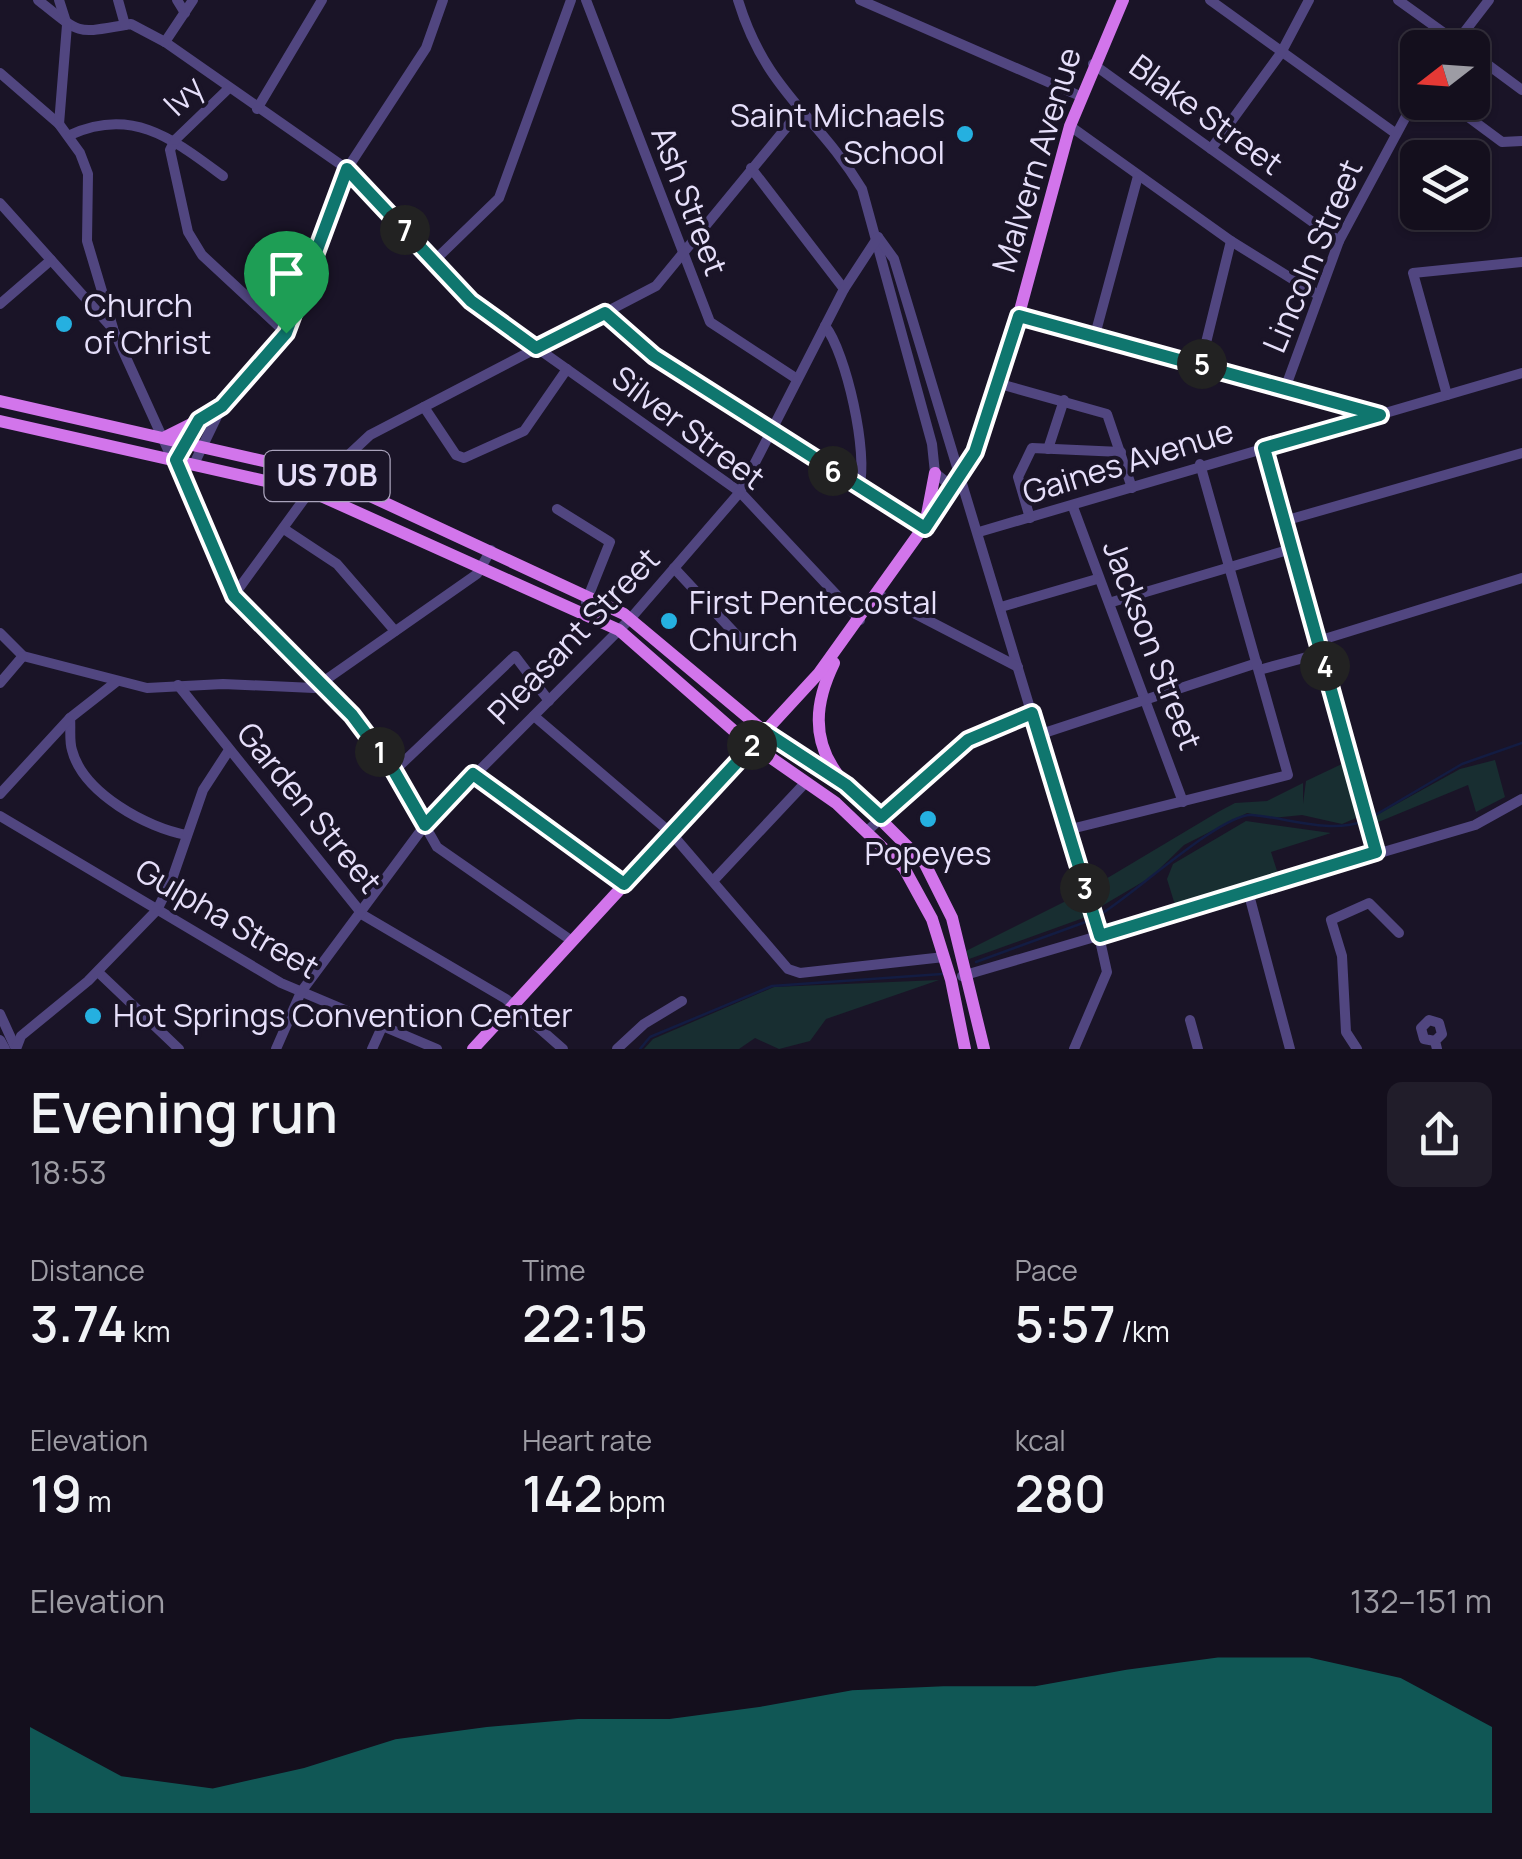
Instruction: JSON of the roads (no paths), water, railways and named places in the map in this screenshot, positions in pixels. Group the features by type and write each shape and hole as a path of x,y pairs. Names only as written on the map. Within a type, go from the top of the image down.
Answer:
{"main road":[{"name":"Malvern Avenue","path":"472,1049 847,638 956,482 988,423 1070,126 1123,0"},
{"name":"US 70B","path":"0,401 325,475 589,595 630,618 765,732 846,785 925,864 939,888 969,974 984,1049"},
{"path":"164,437 199,420"},
{"name":"US 70B","path":"0,421 310,491 619,630 751,746 806,782 888,850 919,890 951,980 965,1049"},
{"path":"925,528 935,473"},
{"path":"846,785 826,756 818,715 826,678 847,638"}],"street":[{"path":"38,0 67,25"},
{"path":"59,0 67,25 59,124"},
{"path":"118,0 125,25"},
{"path":"177,0 185,13"},
{"path":"165,42 193,0"},
{"path":"257,109 322,0"},
{"path":"194,464 222,406 286,333 347,169 426,48 443,0"},
{"path":"434,261 491,210 510,172 571,0"},
{"name":"Ash Street","path":"586,0 710,322 798,379"},
{"path":"738,0 757,53 798,112 845,160 862,189 932,444 935,473 956,482 967,494 1107,972 1074,1049"},
{"path":"860,0 1080,96"},
{"path":"1210,0 1395,133"},
{"path":"1211,149 1281,52 1309,0"},
{"path":"1398,0 1438,30"},
{"path":"1468,30 1489,0"},
{"name":"Silver Street","path":"67,25 91,32 125,25 165,42 347,169 471,301 740,492 860,620"},
{"name":"Blake Street","path":"1093,64 1339,241"},
{"path":"1490,66 1522,90"},
{"path":"0,73 70,135 88,174 88,242 113,329 176,460 234,596 324,684 394,771 437,847 572,941"},
{"name":"Ivy","path":"175,140 228,89"},
{"path":"234,596 310,491 370,436 656,286 798,112"},
{"name":"Lincoln Street","path":"1286,386 1339,241 1403,120"},
{"path":"1472,120 1502,142 1522,141"},
{"path":"70,135 87,127 129,122 175,140 224,176"},
{"path":"1070,126 1231,240 1318,294"},
{"path":"175,140 170,150 195,244 286,333"},
{"path":"751,168 844,289"},
{"path":"1095,336 1138,176"},
{"path":"0,203 113,329"},
{"path":"878,237 894,258 956,482"},
{"name":"Pleasant Street","path":"276,1049 300,992 425,825 619,630 740,492 844,289 878,237"},
{"path":"1201,364 1231,240"},
{"path":"0,304 50,260"},
{"path":"1448,395 1413,273 1522,262"},
{"path":"605,313 654,356 925,528"},
{"path":"1019,316 1286,386 1380,415"},
{"path":"825,326 864,443 865,466 859,486"},
{"path":"904,349 920,345"},
{"path":"424,406 456,455 464,458 524,430 566,370"},
{"name":"Gaines Avenue","path":"978,532 1132,488 1200,464 1522,374"},
{"path":"1000,384 1107,414 1132,488"},
{"path":"1048,449 1064,400"},
{"path":"176,460 199,420 222,406"},
{"path":"932,444 947,440"},
{"path":"1030,518 1018,478 1032,448 1120,452"},
{"path":"1264,448 1376,852"},
{"path":"1284,521 1522,453"},
{"path":"1067,830 1288,775 1200,464"},
{"name":"Jackson Street","path":"1073,506 1097,579 1112,602 1150,701 1183,802"},
{"path":"557,508 610,542 611,548 580,612"},
{"path":"284,529 336,564 395,630"},
{"path":"1112,602 1291,549"},
{"path":"0,633 23,656 146,688 306,688 324,684 482,568 491,550"},
{"path":"674,568 742,640"},
{"path":"1318,641 1522,578"},
{"path":"1001,607 1097,579"},
{"path":"879,595 1018,667"},
{"path":"1038,735 1258,666 1322,654"},
{"path":"0,683 23,656"},
{"path":"394,771 515,656 549,701"},
{"path":"0,794 70,718 116,682"},
{"name":"Garden Street","path":"178,685 359,911 514,1004 563,1049"},
{"path":"867,832 968,740 1032,713"},
{"path":"534,716 671,833 788,970 800,973 944,957"},
{"path":"70,718 72,750 99,788 142,820 164,831 187,835"},
{"path":"16,1049 21,1036 98,972 156,910 203,790 229,750"},
{"path":"473,774 624,884"},
{"path":"713,881 806,782"},
{"path":"951,980 1098,932 1475,825 1522,799"},
{"name":"Gulpha Street","path":"0,816 300,992 437,1049"},
{"path":"1248,891 1290,1049"},
{"path":"1357,1049 1346,1032 1342,956 1332,920 1369,903 1399,933"},
{"path":"98,972 179,1049"},
{"path":"617,1049 644,1024 682,1001"},
{"path":"0,1014 16,1049"},
{"path":"1190,1020 1198,1049"},
{"path":"372,1049 382,1026"},
{"path":"0,1040 6,1049"}],"waterway":[{"path":"1372,817 1462,764 1522,743"},
{"path":"1098,916 1198,841 1238,818 1252,815 1337,826 1365,821"},
{"path":"976,962 1091,920"},
{"path":"640,1049 650,1037 772,986 942,974"}],"place":[{"name":"Saint Michaels School","path":"965,134"},
{"name":"Church of Christ","path":"64,324"},
{"name":"First Pentecostal Church","path":"669,621"},
{"name":"Popeyes","path":"928,819"},
{"name":"Hot Springs Convention Center","path":"93,1016"}]}
